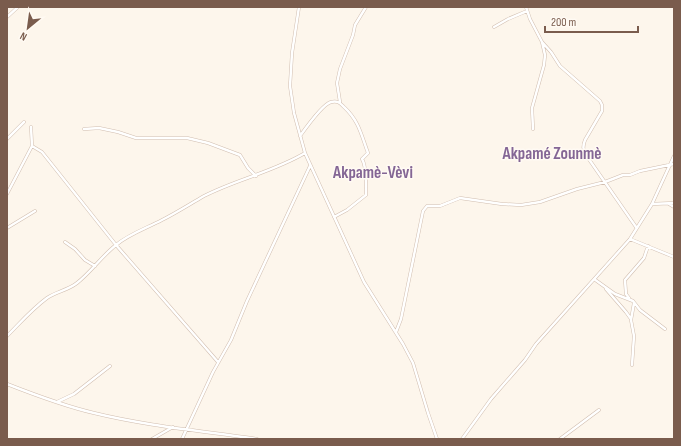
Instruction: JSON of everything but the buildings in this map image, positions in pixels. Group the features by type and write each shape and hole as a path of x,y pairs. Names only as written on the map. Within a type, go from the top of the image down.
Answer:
{"street":[{"path":"7,17 18,7"},
{"path":"299,7 292,53 290,86 291,97 305,153 364,282 413,362 437,439"},
{"path":"333,217 347,210 366,195 365,163 362,159 368,152 361,130 355,119 340,102 337,86 340,69 353,35 355,25 366,7"},
{"path":"526,7 530,19 542,42 560,66 565,72 600,101 602,111 585,140 583,149 636,227"},
{"path":"494,27 527,11"},
{"path":"533,129 532,108 544,65 545,55 542,42"},
{"path":"300,136 311,121 328,103 340,102"},
{"path":"7,139 24,122"},
{"path":"7,193 32,146 30,127"},
{"path":"84,129 99,128 136,138 187,138 208,143 240,155 248,168 256,176"},
{"path":"32,146 42,152 116,245 218,362"},
{"path":"7,336 47,298 74,285 82,279 122,240 222,188 278,168 305,153"},
{"path":"462,439 491,399 525,360 536,344 630,239 636,227 652,204 672,165 674,156"},
{"path":"396,332 401,319 424,208 430,206 440,206 460,198 502,204 527,204 540,202 623,175 630,175 640,171 672,165"},
{"path":"182,439 218,362 231,340 247,301 310,166"},
{"path":"652,204 674,203"},
{"path":"669,204 674,207"},
{"path":"7,228 35,211"},
{"path":"630,239 674,257"},
{"path":"65,242 75,249 85,260 95,266"},
{"path":"629,299 626,294 625,280 644,258 648,246"},
{"path":"594,278 615,294 629,299 644,314 665,329"},
{"path":"604,287 632,320"},
{"path":"632,365 634,336 632,320 634,303"},
{"path":"57,402 74,394 110,366"},
{"path":"7,384 92,413 119,419 257,439"},
{"path":"560,439 599,410"},
{"path":"152,439 174,427"}],"district":[{"name":"Akpamé Zounmè","path":"552,154"},
{"name":"Akpamè-Vèvi","path":"373,173"}]}
